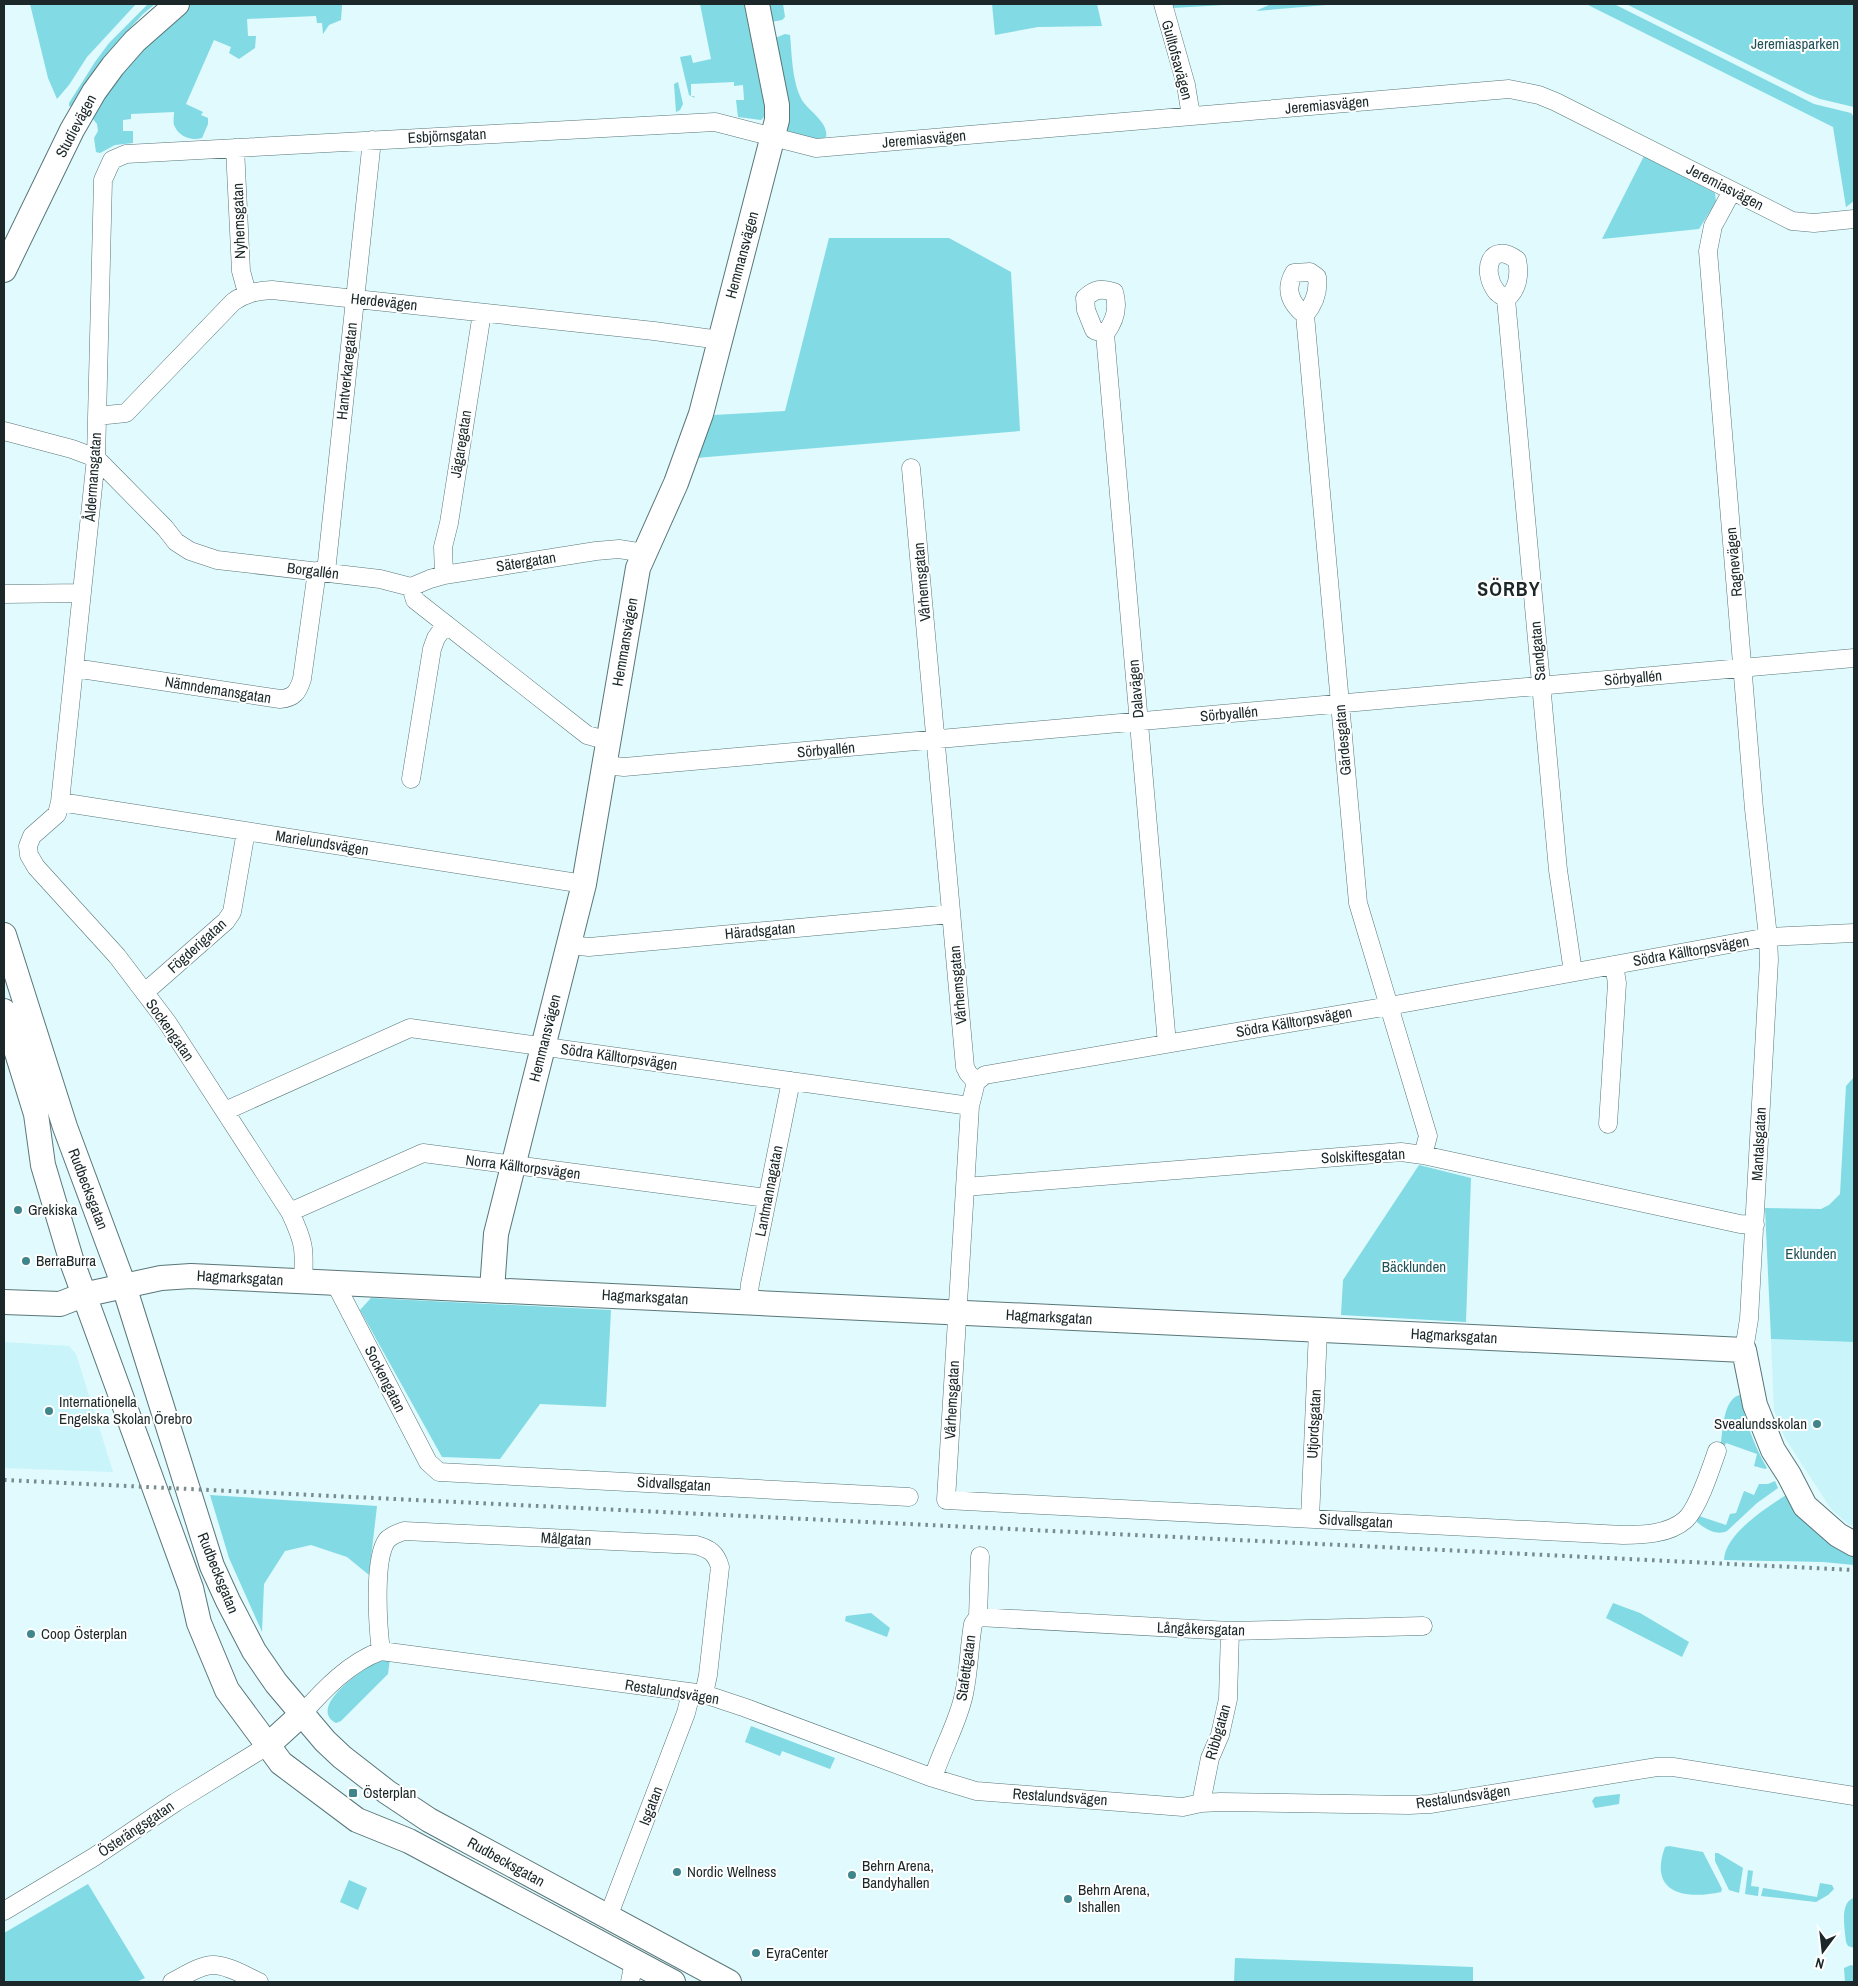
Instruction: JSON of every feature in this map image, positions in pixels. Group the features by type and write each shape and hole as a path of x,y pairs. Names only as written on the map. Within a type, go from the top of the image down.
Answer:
{"street":[{"name":"Studievägen","path":"4,270 72,130 94,92 135,41 177,4"},
{"name":"Hemmansvägen","path":"492,1290 496,1234 584,884 638,568 676,483 701,414 777,120 758,4"},
{"name":"Gulltofsavägen","path":"1163,4 1186,85 1191,116"},
{"name":"Jeremiasvägen","path":"773,137 816,148 1509,89 1539,95 1556,102 1792,220 1814,223 1854,219"},
{"name":"Esbjörnsgatan","path":"119,156 126,154 715,122 773,137"},
{"name":"Hantverkaregatan","path":"322,571 372,140"},
{"name":"Nyhemsgatan","path":"236,148 241,271 247,293"},
{"name":"Åldermansgatan","path":"60,802 96,458 103,180 112,160 119,156"},
{"name":"Ragnevägen","path":"1732,191 1713,226 1708,251 1754,809 1768,937"},
{"name":"Herdevägen","path":"247,293 258,290 272,290 654,331 720,340"},
{"path":"97,416 126,412 233,302 247,293"},
{"name":"Sandgatan","path":"1506,299 1558,870 1573,972"},
{"name":"Jägaregatan","path":"444,575 443,547 449,523 482,313"},
{"name":"Gärdesgatan","path":"1305,315 1358,903 1428,1136 1423,1155"},
{"name":"Dalavägen","path":"1105,334 1167,1044"},
{"name":"Borgallén","path":"4,431 72,449 96,458 165,528 176,542 190,551 217,560 380,579 410,587"},
{"name":"Vårhemsgatan","path":"911,468 965,1067 976,1082 970,1106 946,1500"},
{"name":"Sätergatan","path":"410,587 444,575 596,551 619,549 644,553"},
{"name":"Nämndemansgatan","path":"74,668 280,699 289,698 295,694 302,679 322,571"},
{"path":"410,587 416,600 587,735 608,741"},
{"path":"4,594 82,593"},
{"path":"411,779 432,649 436,638 446,624"},
{"name":"Sörbyallén","path":"604,765 624,768 1854,658"},
{"name":"Marielundsvägen","path":"60,802 584,884"},
{"name":"Sockengatan","path":"60,802 57,814 32,836 28,846 29,856 36,867 117,956 167,1022 290,1212 301,1236 305,1251 303,1281"},
{"name":"Fögderigatan","path":"144,992 226,921 232,912 246,831"},
{"name":"Häradsgatan","path":"569,945 589,947 952,914"},
{"name":"Södra Källtorpsvägen","path":"976,1082 985,1075 1389,1006 1768,937 1854,933"},
{"name":"Rudbecksgatan","path":"4,935 65,1127 124,1286 212,1566 228,1601 266,1671 333,1749 387,1792 429,1820 729,1982"},
{"name":"Mantalsgatan","path":"1744,1350 1749,1319 1755,1224 1769,960 1768,937"},
{"name":"Södra Källtorpsvägen","path":"1608,1124 1617,983 1614,964"},
{"name":"Rudbecksgatan","path":"4,1011 36,1114 43,1165 83,1295 191,1588 199,1623 227,1690 267,1746 282,1763 357,1820 409,1841 632,1972 673,1982"},
{"name":"Södra Källtorpsvägen","path":"224,1111 410,1028 970,1106"},
{"name":"Lantmannagatan","path":"748,1302 791,1081"},
{"name":"Solskiftesgatan","path":"965,1187 1401,1152 1423,1155 1740,1224 1755,1224"},
{"name":"Norra Källtorpsvägen","path":"290,1212 422,1154 767,1198"},
{"name":"Hagmarksgatan","path":"83,1295 161,1278 184,1275 1744,1350"},
{"name":"Sockengatan","path":"335,1283 428,1462 439,1472"},
{"path":"4,1302 60,1304 83,1295"},
{"name":"Utjordsgatan","path":"1310,1519 1318,1330"},
{"path":"1744,1350 1755,1405 1772,1450 1789,1475 1805,1506 1838,1535 1854,1544"},
{"name":"Sidvallsgatan","path":"946,1500 1644,1535 1680,1524 1691,1514 1717,1450"},
{"name":"Sidvallsgatan","path":"439,1472 910,1497"},
{"name":"Målgatan","path":"382,1651 378,1625 380,1559 388,1539 404,1531 696,1545 708,1548 717,1557 720,1567 708,1675 697,1694"},
{"name":"Stafettgatan","path":"933,1778 962,1700 973,1624 978,1618 980,1556"},
{"name":"Långåkersgatan","path":"978,1618 1230,1631 1424,1626"},
{"name":"Ribbgatan","path":"1201,1803 1210,1758 1220,1735 1228,1699 1230,1631"},
{"path":"267,1746 337,1679 365,1657 382,1651"},
{"name":"Restalundsvägen","path":"382,1651 697,1694 754,1711 933,1778 976,1792 1183,1807 1201,1803 1416,1805 1657,1767 1673,1767 1854,1796"},
{"name":"Isgatan","path":"608,1917 686,1713 697,1694"},
{"name":"Österängsgatan","path":"4,1911 94,1857 176,1802 267,1746"},
{"path":"172,1982 214,1965 228,1968 259,1982"}],"shaded area":[{"name":"Svealundsskolan","path":"1771,1339 1854,1342 1854,1526 1848,1524 1831,1509 1785,1438 1774,1410"},
{"name":"Internationella Engelska Skolan Örebro","path":"4,1342 69,1346 76,1354 113,1472 4,1468"}],"green space":[{"path":"30,4 136,4 87,57 69,85 57,99 48,78"},
{"path":"148,4 155,4 143,14 109,51 73,107 69,106 69,103 95,62 109,43"},
{"path":"190,4 342,4 342,6 341,20 329,25 323,34 322,23 317,23 316,16 247,19 248,36 256,36 255,48 239,59 229,53 231,47 214,40 186,104 203,112 201,115 208,118 208,124 202,138 194,139 179,133 174,125 174,112 131,114 131,119 123,120 123,131 133,131 133,143 115,145 100,153 96,152 94,138 98,131 97,124 83,112 120,71"},
{"path":"700,4 744,4 765,116 761,120 738,117 736,100 744,100 743,85 734,86 734,82 691,84 691,96 689,95 680,57 691,55 693,63 711,59"},
{"path":"763,4 783,4 785,17 782,20 771,22"},
{"path":"992,4 1097,4 1102,26 1038,27 995,35"},
{"path":"1172,4 1240,4 1173,8"},
{"path":"1271,4 1338,4 1256,11"},
{"path":"1586,4 1614,4 1814,104 1851,113 1854,117 1854,201 1846,207 1833,127"},
{"name":"Jeremiasparken","path":"1626,4 1854,4 1854,107 1820,99 1808,94"},
{"path":"785,34 790,35 793,70 800,96 825,127 826,137 817,139 786,132 775,38"},
{"path":"678,82 683,104 680,110 676,112 674,84"},
{"path":"1644,156 1715,193 1716,202 1699,229 1602,239"},
{"path":"829,238 949,238 1011,272 1020,431 696,458 713,415 785,411"},
{"name":"Eklunden","path":"1854,1077 1854,1342 1771,1339 1765,1208 1821,1209 1829,1205 1840,1194 1846,1086"},
{"name":"Bäcklunden","path":"1419,1165 1471,1178 1466,1322 1341,1315 1343,1280"},
{"path":"371,1298 611,1310 606,1407 540,1404 500,1459 442,1457 360,1310"},
{"path":"1740,1395 1750,1433 1767,1468 1765,1469 1754,1466 1757,1454 1726,1443 1723,1450 1720,1449 1724,1418 1730,1403"},
{"path":"1775,1481 1778,1488 1757,1503 1727,1531 1715,1532 1697,1522 1697,1516 1699,1516 1726,1525 1730,1514 1736,1513 1744,1491 1754,1495 1759,1484 1768,1484"},
{"path":"1789,1493 1846,1553 1854,1556 1854,1565 1823,1562 1724,1560 1726,1550 1739,1531 1759,1513"},
{"path":"210,1495 377,1506 369,1575 347,1557 311,1545 285,1551 264,1584 262,1632 229,1558"},
{"path":"1613,1603 1640,1613 1689,1642 1682,1657 1606,1618"},
{"path":"871,1613 890,1628 887,1637 845,1621 846,1616"},
{"path":"390,1659 388,1674 341,1721 336,1723 329,1717 328,1709 331,1700 338,1691 371,1665"},
{"path":"751,1726 835,1758 830,1769 782,1751 780,1756 745,1742"},
{"path":"1620,1794 1619,1804 1595,1808 1592,1801 1595,1797"},
{"path":"1669,1846 1703,1852 1722,1889 1721,1892 1695,1895 1673,1890 1666,1884 1662,1875 1661,1862 1665,1847"},
{"path":"1715,1853 1743,1868 1739,1893 1729,1890 1715,1861"},
{"path":"1748,1870 1753,1871 1751,1886 1759,1887 1758,1896 1745,1894"},
{"path":"349,1880 367,1888 358,1910 340,1902"},
{"path":"1820,1883 1832,1885 1834,1889 1816,1902 1761,1896 1763,1888 1817,1897"},
{"path":"88,1884 145,1978 136,1982 4,1982 4,1933"},
{"path":"1854,1898 1854,1948 1848,1946 1846,1942 1844,1917 1846,1905"},
{"path":"1235,1958 1473,1967 1473,1982 1234,1982"},
{"path":"1851,1965 1854,1966 1854,1982 1845,1982 1844,1968"}],"railway":[{"path":"4,1480 1854,1570"}],"place":[{"name":"Grekiska","path":"18,1210"},
{"name":"BerraBurra","path":"26,1261"},
{"name":"Internationella Engelska Skolan Örebro","path":"49,1411"},
{"name":"Svealundsskolan","path":"1817,1424"},
{"name":"Coop Österplan","path":"31,1634"},
{"name":"Österplan","path":"353,1793"},
{"name":"Nordic Wellness","path":"677,1872"},
{"name":"Behrn Arena, Bandyhallen","path":"852,1875"},
{"name":"Behrn Arena, Ishallen","path":"1068,1899"},
{"name":"EyraCenter","path":"756,1953"}],"district":[{"name":"SÖRBY","path":"1509,589"}]}
